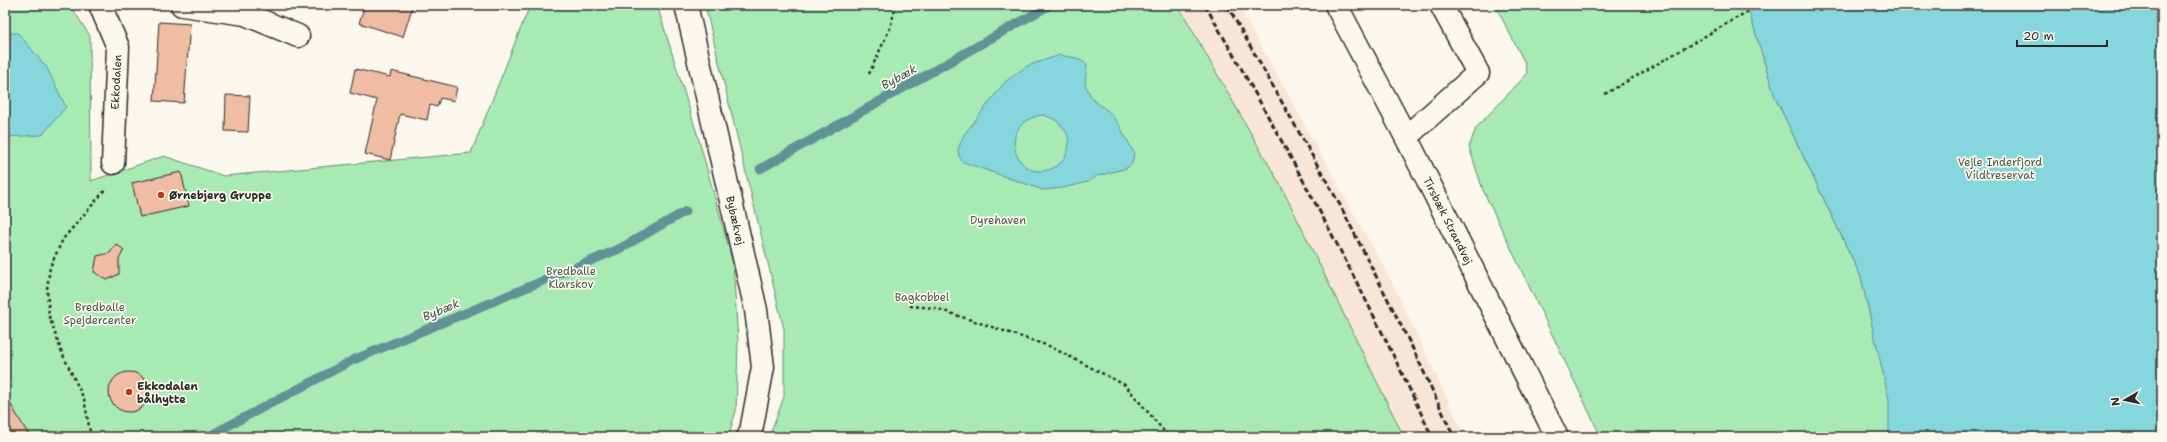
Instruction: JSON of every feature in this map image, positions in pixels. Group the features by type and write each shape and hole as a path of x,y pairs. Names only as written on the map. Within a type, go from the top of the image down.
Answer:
{"street":[{"name":"Ekkodalen","path":"100,5 118,47 113,163"},
{"path":"182,5 245,14 298,36"},
{"name":"Bybækvej","path":"686,5 756,310 763,367 751,431 748,437"},
{"name":"Tirsbæk Strandvej","path":"1336,5 1406,137 1557,437"},
{"path":"1406,137 1478,73 1441,5"}],"path":[{"path":"869,74 890,28 896,5"},
{"path":"1605,94 1759,5"},
{"path":"91,437 84,399 62,353 49,316 47,289 50,267 63,239 106,188 113,163"},
{"path":"910,306 935,308 1049,346 1125,385 1169,437"}],"shaded area":[{"path":"1178,5 1238,5 1392,282 1465,437 1404,437 1282,188"}],"green space":[{"name":"Bredballe Klarskov","path":"5,5 70,5 90,36 91,181 164,156 224,176 471,153 530,5 657,5 699,140 733,263 738,341 736,411 728,437 5,437"},
{"name":"Bagkobbel","path":"705,5 1178,5 1282,188 1404,437 769,437 784,397 784,329"},
{"path":"1495,5 1747,5 1775,97 1861,277 1877,346 2162,5 2162,437 1601,437 1483,190 1469,147 1476,128 1527,74 1525,63"}],"water":[{"name":"Vejle Inderfjord Vildtreservat","path":"1747,5 2162,5 2162,437 1889,437 1889,400 1861,277 1775,97"},
{"path":"5,33 18,33 47,68 66,107 42,135 5,137"},
{"path":"1060,55 1076,58 1087,64 1085,85 1093,100 1108,111 1118,123 1134,153 1132,164 1127,168 1097,176 1088,182 1063,188 1043,190 963,162 959,156 958,150 963,136 1005,82 1027,66","holes":["1043,115 1057,121 1066,132 1069,145 1067,153 1063,160 1054,167 1048,170 1036,171 1026,166 1018,158 1015,148 1015,137 1019,127 1029,119"]}],"building":[{"path":"365,5 413,5 403,37 359,23"},
{"path":"159,22 190,24 184,103 154,101"},
{"path":"355,69 390,77 391,71 457,87 454,101 440,98 437,107 430,105 427,120 400,114 390,160 365,154 377,100 350,93"},
{"path":"226,95 250,96 248,132 225,131"},
{"name":"Ørnebjerg Gruppe","path":"181,172 189,206 140,217 132,183"},
{"path":"116,244 124,250 119,259 119,274 107,280 94,272 97,256 110,253"},
{"name":"Ekkodalen bålhytte","path":"133,372 140,375 146,381 149,392 148,400 140,409 133,412 125,412 118,409 110,400 109,388 112,381 121,373"},
{"path":"5,395 30,437 5,437"}],"waterway":[{"name":"Bybæk","path":"760,169 1050,5"},
{"name":"Bybæk","path":"207,437 353,360 619,249 686,211"}],"railway":[{"path":"1205,5 1265,111 1352,272 1432,437"},
{"path":"1227,5 1340,205 1415,353 1454,437"}],"place":[{"name":"Ørnebjerg Gruppe","path":"161,195"},
{"name":"Ekkodalen bålhytte","path":"129,392"}],"park label":[{"name":"Dyrehaven","path":"998,220"},
{"name":"Bredballe Spejdercenter","path":"100,313"}]}
